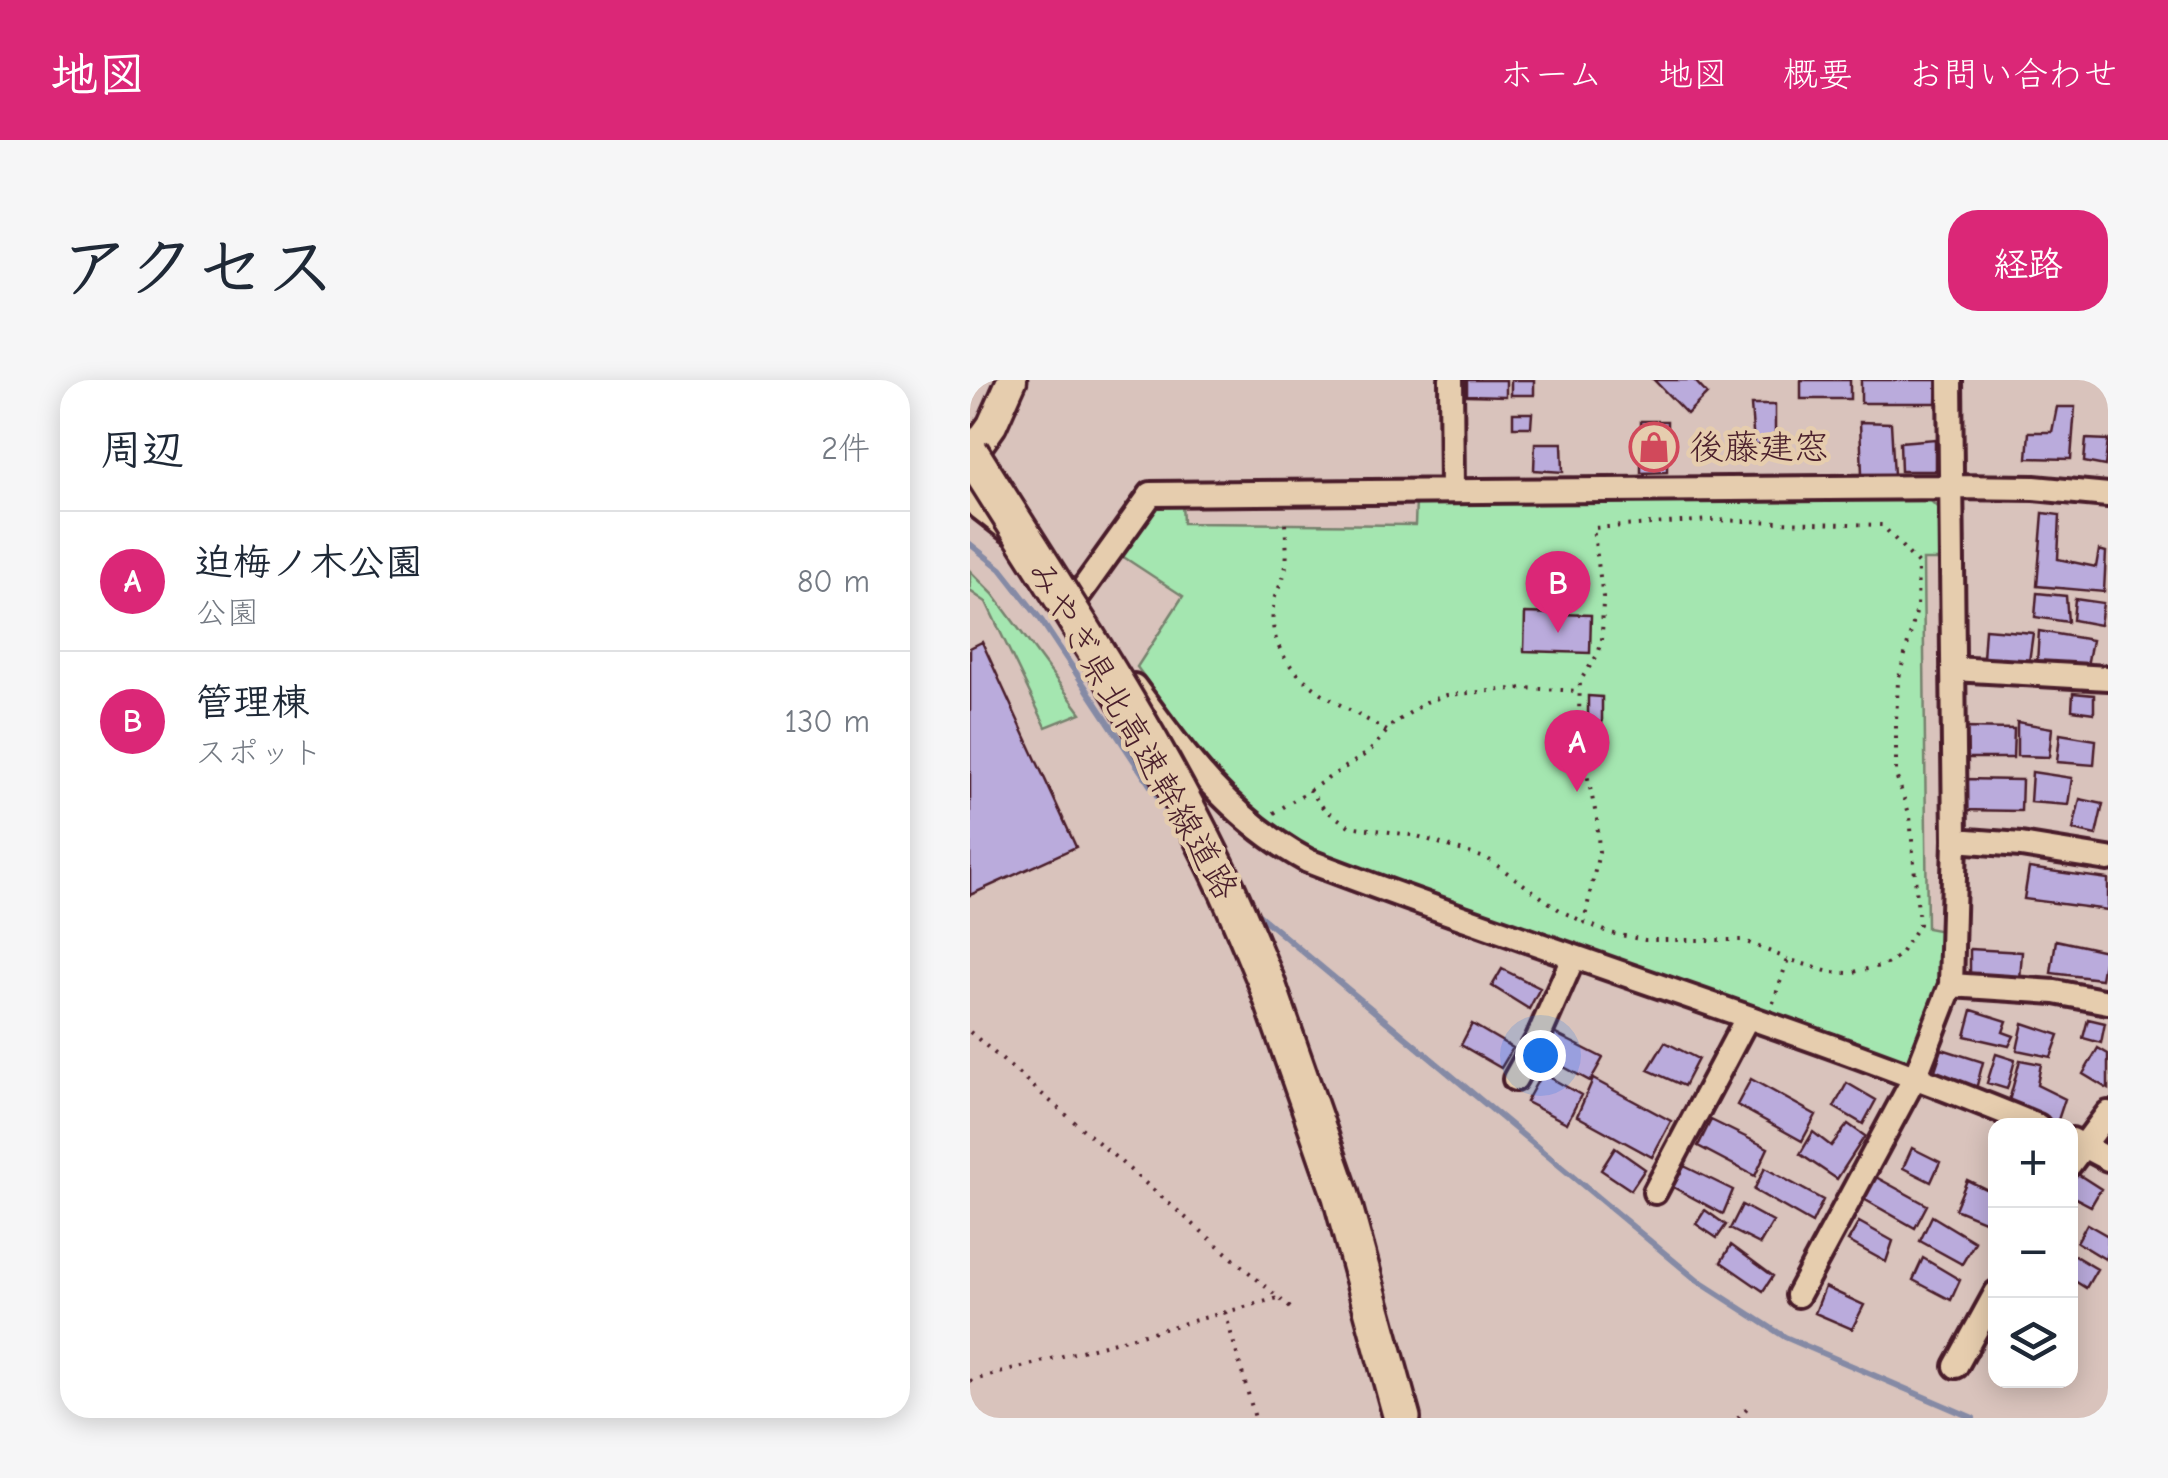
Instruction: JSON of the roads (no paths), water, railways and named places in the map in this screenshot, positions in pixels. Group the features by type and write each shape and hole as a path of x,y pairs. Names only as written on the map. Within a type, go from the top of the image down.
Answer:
{"main road":[{"name":"みやぎ県北高速幹線道路","path":"970,454 1106,670 1217,868 1266,981 1341,1196 1402,1418"}],"street":[{"path":"970,454 992,425 1012,380"},
{"path":"1451,380 1452,490"},
{"path":"1798,1295 1916,1075 1941,1017 1950,984 1955,840 1950,380"},
{"path":"1073,603 1151,494 1949,487 2034,488 2108,496"},
{"path":"970,500 1017,536 1073,603 1180,748 1244,819 1271,841 1326,868 1572,958 1757,1017 1916,1075 2019,1118"},
{"path":"1953,669 2108,678"},
{"path":"1955,840 2021,845 2108,859"},
{"path":"1515,1079 1551,1010 1572,958"},
{"path":"1950,984 2055,992 2108,1002"},
{"path":"1655,1192 1757,1017"},
{"path":"2108,1113 2078,1142 2108,1159"},
{"path":"1956,1366 1993,1298"}],"waterway":[{"path":"970,544 1001,569 1041,620 1176,824"},
{"path":"1254,911 1698,1281 1785,1337 1973,1418"}],"place":[{"name":"後藤建窓","path":"1654,447"},
{"name":"管理棟","path":"1558,633"},
{"name":"迫梅ノ木公園","path":"1577,792"}]}
